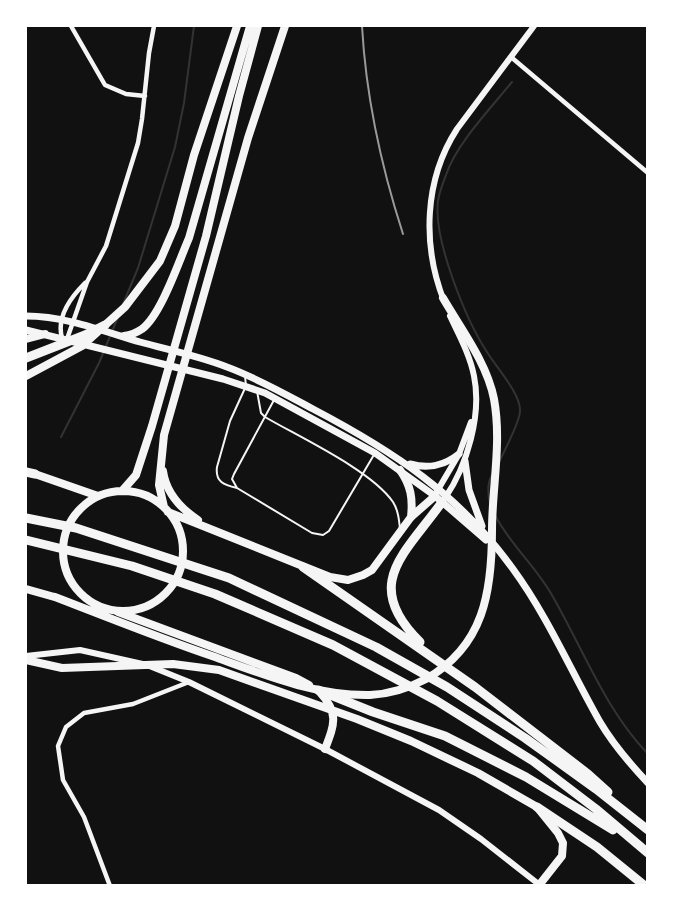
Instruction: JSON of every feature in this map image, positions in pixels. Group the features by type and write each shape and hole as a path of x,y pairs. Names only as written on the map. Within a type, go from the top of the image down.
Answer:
{"highway":[{"path":"26,358 104,328"},
{"path":"441,495 394,570 390,585 394,606 401,619 415,637 441,662"},
{"path":"26,518 76,528 229,578 376,647 447,687 525,738 648,829"},
{"path":"26,540 132,566 215,594 333,645 400,680 533,761 596,809 644,850"},
{"path":"303,567 441,662 588,774 648,829"},
{"path":"318,690 373,712 445,736 507,766 644,850"},
{"path":"537,807 606,853 645,885"}],"main road":[{"path":"26,376 82,346 104,328 126,307 160,261 175,226 194,155 237,26"},
{"path":"121,335 134,334 143,328 156,310 189,238 250,26"},
{"path":"122,491 140,466 163,390 258,26"},
{"path":"111,609 123,611 143,607 165,593 172,585 180,566 182,545 178,528 159,494 164,435 248,138 285,26"},
{"path":"205,182 238,96"},
{"path":"55,597 273,678 338,693 369,695 392,693 417,684 453,660 478,625 486,603 492,566 497,442 494,397 471,346 443,298"},
{"path":"26,316 60,319 73,324 104,328 226,366 244,374 344,425 441,495 486,533"},
{"path":"26,330 114,352 129,352 191,368 255,389 402,466 431,467 444,464 459,453"},
{"path":"26,339 45,334"},
{"path":"161,461 164,477 173,497 185,512 208,527"},
{"path":"465,461 470,490 480,523 531,594 602,725 648,783"},
{"path":"402,466 412,494 411,517"},
{"path":"29,472 98,496"},
{"path":"98,605 80,592 74,584 65,564 65,536 77,512 98,496 122,491 142,494 166,510 303,567 340,579 356,578 372,570 411,517 441,495"},
{"path":"441,495 502,554"},
{"path":"26,589 111,609 296,678 318,690 332,707 334,727 325,749"},
{"path":"26,658 62,669 173,664 219,670 389,732 499,784 537,807 558,833 563,843 562,856 541,885"}],"street":[{"path":"71,26 105,85 126,94 145,96"},
{"path":"64,339 73,324 87,282 106,246 138,143 148,53 154,26"},
{"path":"441,495 465,461 473,431 476,393 473,370 443,298 434,269 430,206 436,173 452,138 534,26"},
{"path":"511,57 648,173"},
{"path":"64,339 59,329 60,319 72,298 87,282"},
{"path":"441,495 474,416"},
{"path":"26,658 80,650 147,665 189,682 325,749 439,810 541,885"},
{"path":"110,885 84,817 63,780 58,746 66,728 84,713 133,704 189,682"}],"lane":[{"path":"244,374 246,386 228,428 217,467 216,474 225,485 237,488 317,535 329,531 375,453"},
{"path":"255,389 261,413 265,417 363,474 393,502 399,519 400,534"},
{"path":"237,488 232,479 234,474 276,398"}],"waterway":[{"path":"123,304 138,268 175,147 184,103 194,26"},
{"path":"499,462 517,422 519,404 517,397 479,338 461,300 441,236 438,201 446,175 458,151 512,82"},
{"path":"61,437 99,363 118,317"},
{"path":"490,504 488,489 492,475"},
{"path":"495,515 508,536 547,586 607,699 633,737 648,754"}],"railway":[{"path":"362,26 367,79 376,132 403,234"}]}
